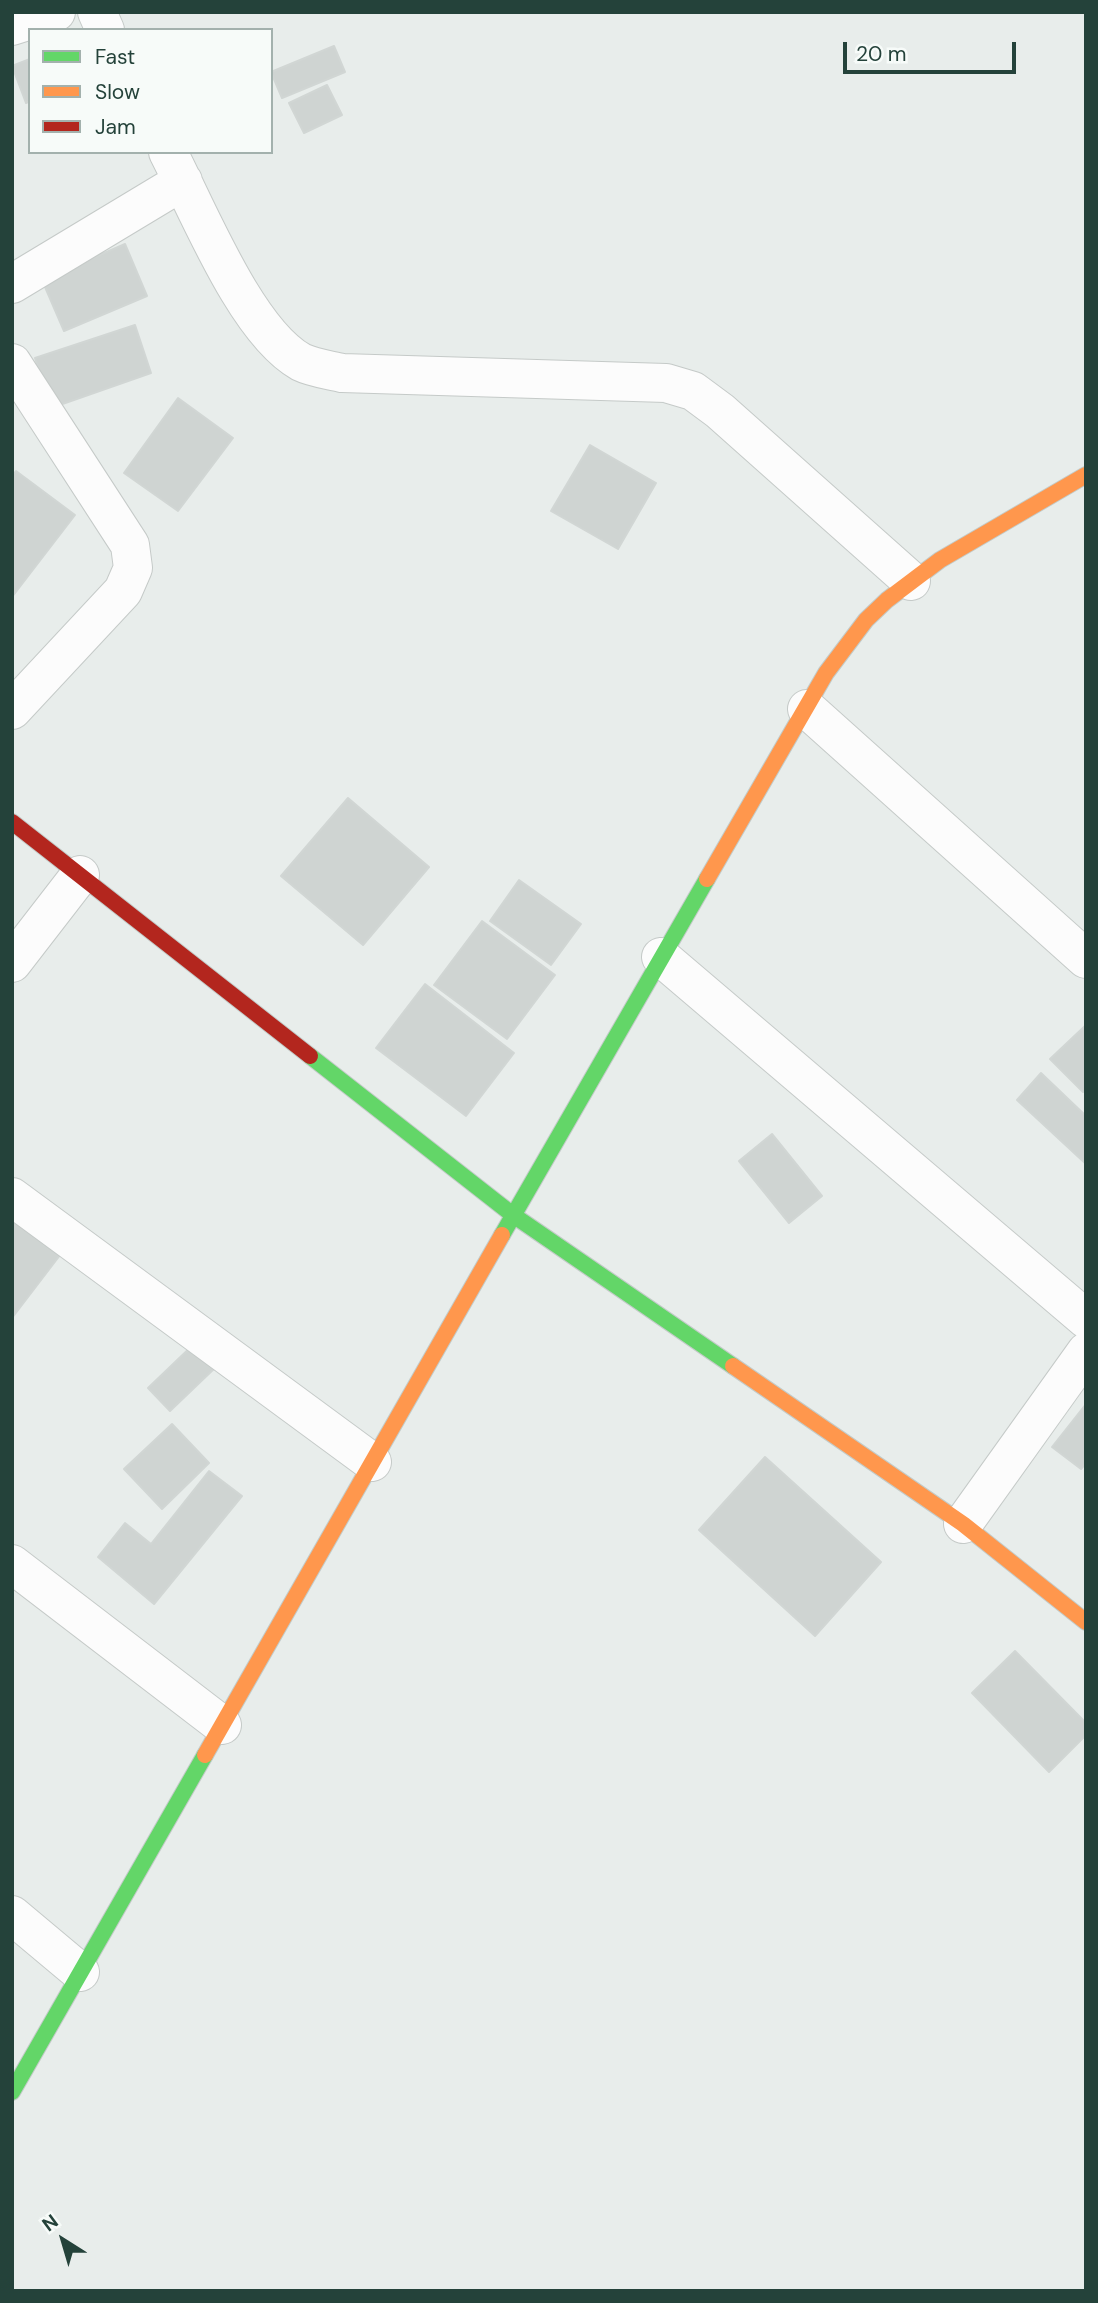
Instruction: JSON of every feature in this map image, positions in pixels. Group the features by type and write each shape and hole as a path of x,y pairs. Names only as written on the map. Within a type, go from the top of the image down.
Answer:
{"street":[{"path":"12,26 56,12"},
{"path":"97,12 105,28"},
{"path":"12,284 175,167 246,304 272,339 302,362 342,373 666,383 693,391 720,411 911,581"},
{"path":"12,363 130,545 133,568 123,591 12,710"},
{"path":"12,2092 661,957 807,709 827,667 867,618 911,581 1086,475"},
{"path":"807,709 1086,959"},
{"path":"12,822 513,1215 963,1524 1086,1622"},
{"path":"12,963 80,875"},
{"path":"661,957 1086,1319"},
{"path":"12,1197 372,1462"},
{"path":"963,1524 1086,1352"},
{"path":"12,1564 222,1725"},
{"path":"12,1915 80,1972"}],"building":[{"path":"334,46 345,72 282,98 273,71"},
{"path":"28,60 26,103 12,66"},
{"path":"327,85 342,115 304,133 289,103"},
{"path":"125,244 147,296 64,331 42,280"},
{"path":"135,325 151,373 51,408 35,358"},
{"path":"178,398 233,438 178,511 124,473"},
{"path":"590,445 656,483 618,549 551,511"},
{"path":"16,471 75,515 12,597 12,476"},
{"path":"348,798 429,867 363,945 281,876"},
{"path":"519,880 581,924 551,965 490,921"},
{"path":"482,921 555,975 507,1039 434,985"},
{"path":"425,984 514,1053 466,1116 376,1048"},
{"path":"1086,1025 1086,1090 1083,1092 1050,1059"},
{"path":"1041,1073 1086,1116 1086,1164 1017,1100"},
{"path":"772,1134 822,1196 789,1223 739,1161"},
{"path":"12,1206 67,1246 12,1318"},
{"path":"195,1343 217,1366 170,1411 148,1388"},
{"path":"1086,1404 1086,1463 1081,1469 1052,1447"},
{"path":"172,1424 209,1463 162,1509 124,1469"},
{"path":"765,1457 881,1562 815,1636 699,1530"},
{"path":"209,1471 242,1496 154,1604 98,1557 125,1523 151,1544"},
{"path":"1015,1651 1086,1723 1086,1735 1049,1772 972,1693"}],"traffic: fast":[{"path":"502,1235 707,879"},
{"path":"310,1056 513,1215 733,1366"},
{"path":"12,2092 205,1755"}],"traffic: slow":[{"path":"707,879 826,673 866,620 887,600 940,560 1086,475"},
{"path":"205,1755 502,1235"},
{"path":"733,1366 963,1524 1086,1622"}],"traffic: jam":[{"path":"12,822 310,1056"}]}
